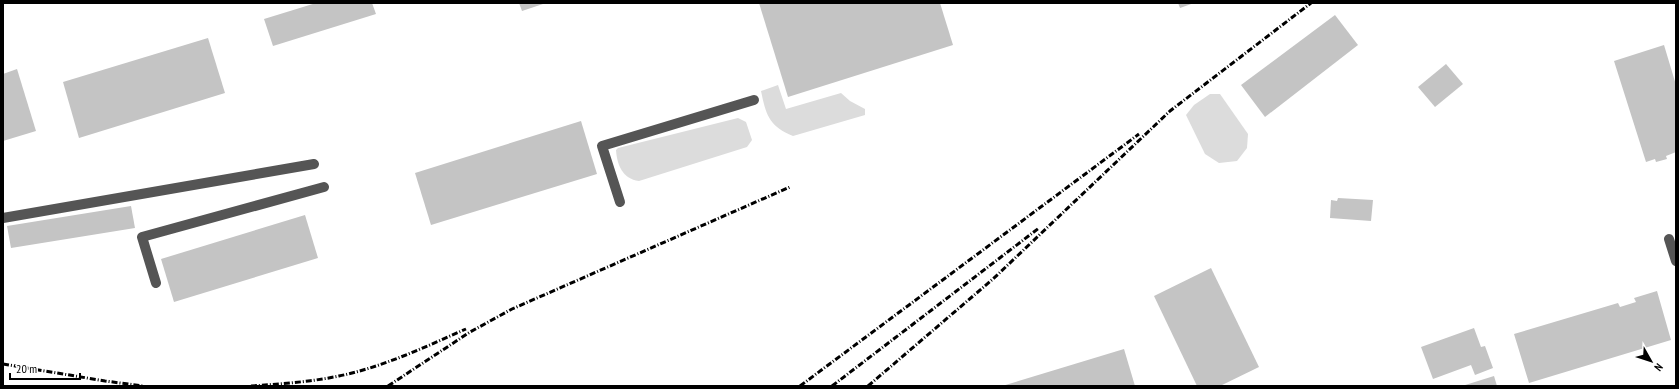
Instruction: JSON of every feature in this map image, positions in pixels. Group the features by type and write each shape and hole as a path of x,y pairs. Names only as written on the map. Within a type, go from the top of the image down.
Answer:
{"lane":[{"path":"620,202 602,146 754,100"},
{"path":"3,218 314,164"},
{"path":"156,283 142,237 324,187"},
{"path":"1669,239 1676,262"}],"shaded area":[{"path":"778,85 786,109 841,93 850,101 865,109 865,115 793,136 774,124 765,107 761,91"},
{"path":"1210,94 1220,94 1248,134 1247,148 1237,161 1219,163 1205,154 1186,115 1194,105"},
{"path":"738,118 746,122 752,140 747,147 639,181 628,177 619,165 616,150 618,148"}],"building":[{"path":"316,3 372,3 376,14 273,46 264,19"},
{"path":"519,3 546,3 522,11"},
{"path":"759,3 940,3 953,45 788,97"},
{"path":"1178,3 1194,3 1180,8"},
{"path":"1335,15 1358,45 1265,117 1241,85"},
{"path":"208,38 225,93 79,138 63,82"},
{"path":"1664,45 1676,85 1676,152 1666,156 1667,159 1656,162 1655,159 1646,162 1614,61"},
{"path":"1446,64 1463,84 1435,107 1418,87"},
{"path":"17,69 36,131 3,141 3,74"},
{"path":"581,121 597,174 431,225 415,173"},
{"path":"1338,198 1373,200 1371,221 1330,218 1331,200 1337,201"},
{"path":"131,206 135,228 11,248 7,226"},
{"path":"305,215 318,258 174,302 161,259"},
{"path":"1211,268 1259,367 1220,386 1197,386 1154,296"},
{"path":"1657,291 1671,340 1529,383 1514,334 1618,303 1620,307 1636,302 1634,298"},
{"path":"1474,328 1481,347 1485,346 1493,368 1475,375 1471,365 1433,379 1421,347"},
{"path":"1124,349 1135,386 1002,386"},
{"path":"1494,376 1497,386 1462,386"}],"railway":[{"path":"868,386 993,279 1170,111 1311,3"},
{"path":"800,386 1139,134"},
{"path":"388,386 470,332 512,309 790,187"},
{"path":"832,386 1039,228"},
{"path":"251,386 317,380 355,372 404,356 466,329"},
{"path":"3,364 143,386"}]}
